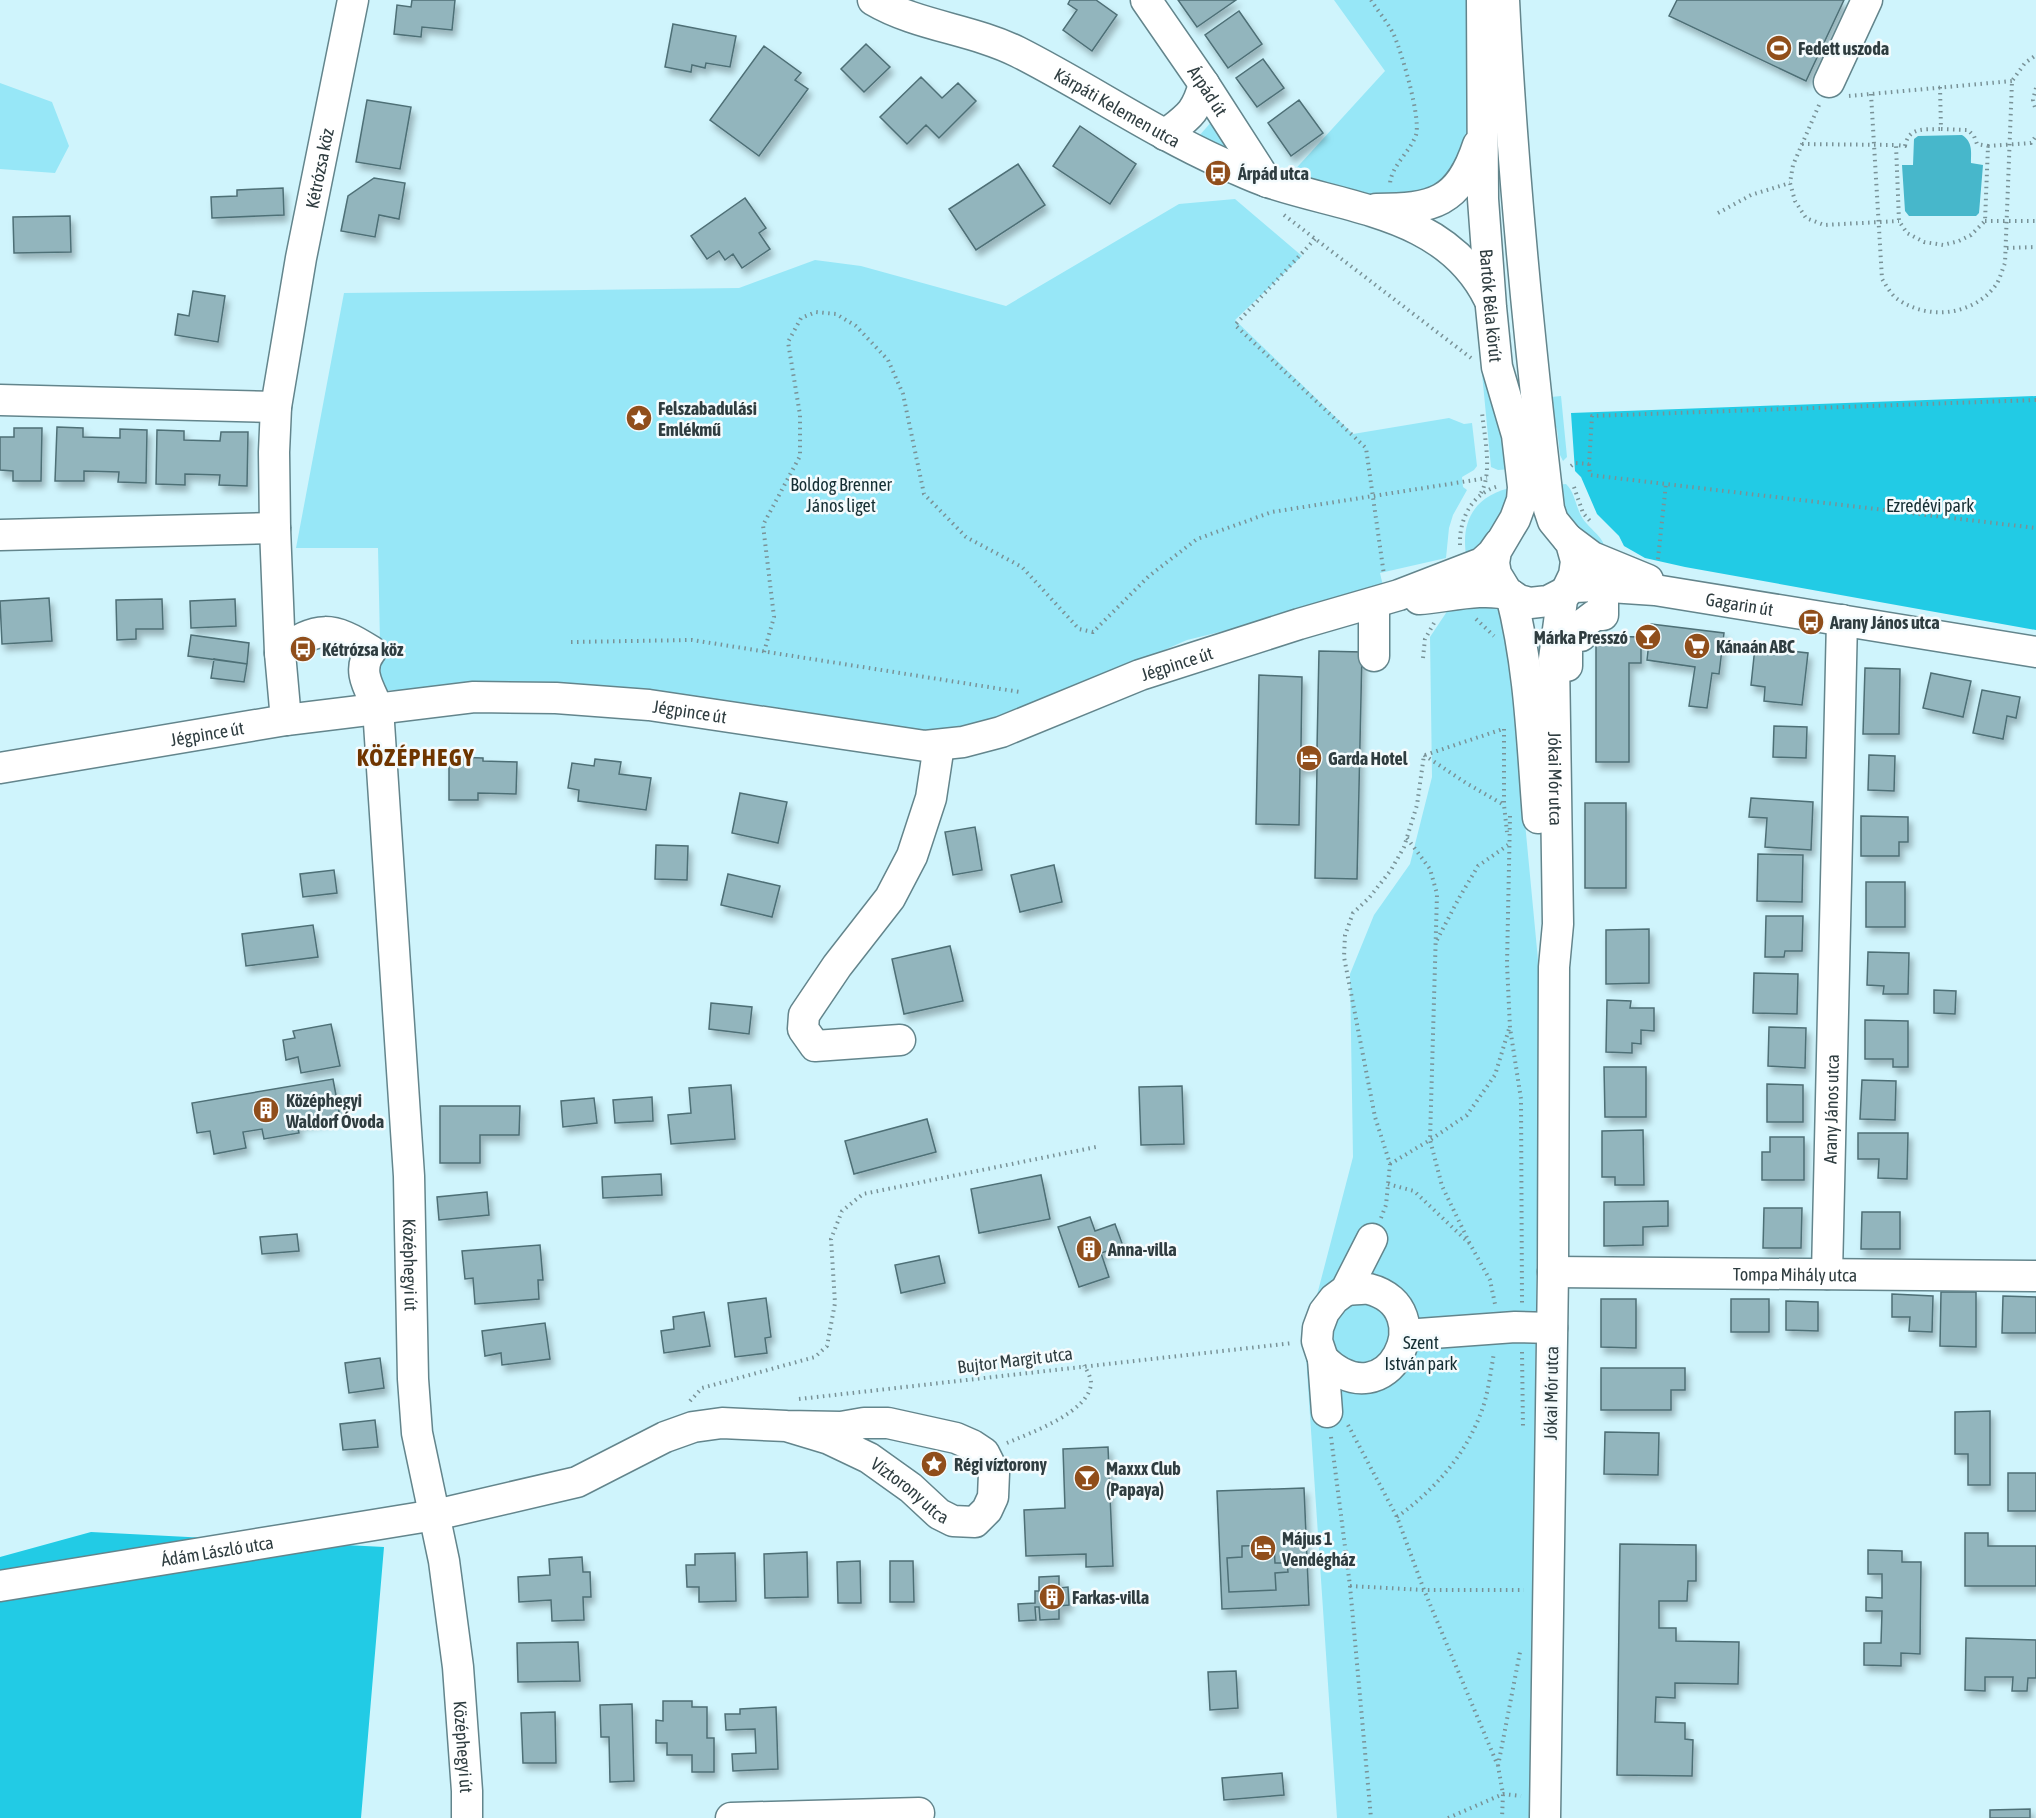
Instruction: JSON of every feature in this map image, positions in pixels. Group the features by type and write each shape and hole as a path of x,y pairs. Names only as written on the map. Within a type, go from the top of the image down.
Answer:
{"street":[{"name":"Kétrózsa köz","path":"286,710 280,653 275,528 276,407 301,258 353,0"},
{"name":"Kárpáti Kelemen utca","path":"873,0 907,15 957,29 1017,52 1166,135 1267,182 1384,192 1417,229 1446,245 1466,263 1489,298 1491,308"},
{"name":"Árpád út","path":"1146,0 1267,182"},
{"name":"Bartók Béla körút","path":"1482,0 1484,214 1491,308 1497,367 1517,435 1523,487 1520,507 1495,557 1496,574 1501,585 1511,596"},
{"name":"Bartók Béla körút","path":"1504,0 1519,214 1549,509 1553,521 1564,534 1576,555 1576,567 1572,581 1565,591"},
{"path":"1835,89 1867,0"},
{"path":"1166,135 1189,116 1199,103 1204,84"},
{"name":"Kárpáti Kelemen utca","path":"1384,192 1388,209 1425,205 1446,197 1465,177 1482,130"},
{"name":"Kárpáti Kelemen utca","path":"1425,205 1502,216 1519,214"},
{"path":"0,400 276,407"},
{"path":"1503,538 1519,525 1532,522 1546,523 1564,534"},
{"path":"0,536 275,528"},
{"name":"Gagarin út","path":"1564,534 1577,547 1600,562 1691,594"},
{"name":"Jégpince út","path":"0,768 286,710 378,708 474,697 556,698 649,705 925,746 963,742 1001,732 1140,675 1299,624 1373,597 1399,595 1472,568 1487,560 1503,538"},
{"name":"Gagarin út","path":"1511,596 1526,602 1539,603 1551,600 1575,587 1655,590 1691,594 2036,652"},
{"name":"Jókai Mór utca","path":"1545,1818 1532,1593 1552,1328 1554,967 1558,924 1554,659 1560,609 1565,591"},
{"name":"Jégpince út","path":"1373,597 1477,593 1500,593 1511,596"},
{"name":"Jókai Mór utca","path":"1511,596 1524,661 1547,915 1554,967"},
{"path":"1373,597 1374,656"},
{"path":"1556,791 1567,712 1567,635 1581,636 1583,624 1595,615 1603,615 1603,599"},
{"name":"Arany János utca","path":"1827,1274 1842,620"},
{"name":"Középhegyi út","path":"280,653 313,633 331,631 350,638 371,651 364,660 364,676 378,708 409,1176 417,1433 444,1561 458,1666 467,1818"},
{"path":"900,1040 815,1046 803,1029 804,1015 837,966 890,898 912,856 931,798 939,745"},
{"path":"1337,1417 1320,1350 1318,1328 1324,1312 1334,1299 1346,1290 1372,1239"},
{"name":"Tompa Mihály utca","path":"1553,1272 2036,1276"},
{"path":"1320,1350 1335,1370 1349,1377 1365,1378 1381,1374 1394,1364 1402,1350 1405,1335 1401,1314 1387,1297 1367,1289 1346,1290"},
{"path":"1405,1335 1522,1327 1552,1328"},
{"name":"Víztorony utca","path":"435,1515 578,1482 665,1437 693,1427 787,1413 841,1427 864,1423 888,1423 956,1438 984,1453 993,1473 993,1497 987,1510 975,1522 953,1521 939,1514 911,1488 870,1458 829,1439 787,1413"},
{"name":"Ádám László utca","path":"0,1586 435,1515"},
{"path":"731,1818 920,1813"}],"path":[{"path":"1371,0 1394,35 1412,93 1417,125 1408,153 1390,177 1384,192"},
{"path":"1871,94 1881,279 1895,297 1918,309 1941,314 1964,309 1983,299 1997,283 2005,263 2012,81 2025,63 2036,56"},
{"path":"1899,221 1824,225 1806,218 1795,201 1790,183 1793,165 1802,144 1835,89 1871,94 2012,81"},
{"path":"1940,87 1941,129"},
{"path":"2036,88 2033,100 2036,111"},
{"path":"1802,144 1905,146 1907,137 1914,131 1941,129 1968,130 1974,136 1977,144 1988,146 2031,143 2036,136"},
{"path":"1896,145 1899,221 1907,233 1924,242 1943,244 1959,241 1971,235 1985,221 1988,146"},
{"path":"1718,213 1751,195 1790,183"},
{"path":"1985,221 2036,221"},
{"path":"1373,597 1372,496 1366,448 1235,325 1315,239 1464,354"},
{"path":"2007,248 2036,247"},
{"path":"764,652 774,617 763,525 800,456 800,415 788,342 801,318 816,312 836,314 856,326 888,360 903,394 924,494 966,537 1022,567 1079,629 1093,632 1149,576 1197,539 1272,512 1487,478"},
{"path":"2036,400 1593,416 1589,464 1590,475 2036,528"},
{"path":"1571,466 1575,463 1589,464"},
{"path":"1479,496 1487,478 1487,472"},
{"path":"1573,483 1583,513 1595,527"},
{"path":"1658,566 1665,483"},
{"path":"572,642 692,640 1020,692"},
{"path":"1424,755 1512,727"},
{"path":"1504,729 1504,805 1509,845 1510,1028 1521,1099 1523,1434"},
{"path":"1424,755 1504,805"},
{"path":"1372,1239 1386,1205 1390,1164 1375,1117 1344,957 1345,935 1353,913 1369,898 1391,870 1404,847 1417,805 1424,755"},
{"path":"1407,837 1430,869 1437,894 1430,1140 1442,1186 1470,1244"},
{"path":"1435,944 1478,866 1509,845"},
{"path":"1390,1164 1467,1116 1495,1075 1510,1028"},
{"path":"687,1404 702,1388 815,1357 827,1346 835,1302 831,1239 842,1211 863,1194 1096,1147"},
{"name":"Bujtor Margit utca","path":"787,1413 1084,1365 1320,1350"},
{"path":"984,1453 1047,1426 1082,1403 1089,1393 1091,1381 1084,1365"},
{"path":"1337,1417 1371,1818"},
{"path":"1337,1417 1397,1517 1424,1590 1498,1766 1503,1794 1502,1818"},
{"path":"1350,1586 1532,1593"},
{"path":"1498,1766 1521,1646"},
{"path":"1448,1818 1503,1794 1524,1797"}],"green space":[{"path":"1334,0 1471,0 1468,142 1439,191 1366,196 1290,175 1385,71"},
{"path":"0,83 52,102 69,146 55,173 0,169"},
{"path":"1213,120 1241,155 1199,136"},
{"name":"Boldog Brenner János liget","path":"1235,199 1302,256 1235,320 1353,434 1449,418 1464,424 1472,423 1477,466 1462,477 1463,487 1467,490 1453,515 1449,528 1446,558 1380,573 1383,586 1297,613 1187,640 1001,722 963,731 912,733 521,690 381,690 378,548 296,548 344,293 739,288 815,260 861,266 1006,306 1179,204"},
{"path":"1481,332 1512,469 1498,470 1491,467 1479,342"},
{"path":"1561,396 1567,457 1563,461 1560,455 1557,429 1552,419 1551,397"},
{"name":"Ezredévi park","path":"2036,396 2036,630 1645,558 1624,546 1619,536 1597,514 1581,477 1575,471 1571,413"},
{"path":"1566,484 1583,519 1604,544 1605,555 1564,520 1555,485"},
{"path":"1515,487 1515,495 1488,535 1467,560 1466,533 1473,511 1490,496"},
{"name":"Szent István park","path":"1496,596 1507,633 1540,981 1530,1818 1337,1818 1305,1341 1353,1157 1350,974 1374,915 1410,864 1432,777 1430,637 1456,598"},
{"path":"91,1532 384,1547 361,1818 0,1818 0,1557"}],"shaded area":[{"path":"1962,135 1970,144 1971,163 1983,165 1979,213 1976,216 1909,216 1905,211 1902,165 1913,165 1914,139 1918,136"}],"building":[{"path":"412,0 455,0 452,30 422,27 421,37 394,34 397,5 411,7"},
{"path":"1070,0 1096,0 1117,15 1092,51 1063,30 1077,10 1068,4"},
{"path":"1178,0 1236,0 1197,27"},
{"name":"Fedett uszoda","path":"1677,0 1844,0 1806,81 1669,16"},
{"path":"1239,11 1262,44 1228,68 1205,35"},
{"path":"673,24 736,36 730,67 706,63 705,68 692,65 691,72 665,67"},
{"path":"866,44 890,67 864,92 841,69"},
{"path":"764,46 801,73 795,80 808,89 759,156 710,120"},
{"path":"1263,59 1284,88 1257,107 1236,78"},
{"path":"921,77 942,98 958,83 976,101 939,138 926,125 907,144 880,117"},
{"path":"367,100 411,107 400,169 356,162"},
{"path":"1299,100 1323,133 1291,156 1268,123"},
{"path":"1080,126 1136,164 1110,204 1053,166"},
{"path":"1018,164 1045,205 976,250 949,209"},
{"path":"374,178 405,183 399,219 379,215 375,237 341,231 348,196"},
{"path":"283,188 284,215 212,218 211,197 237,196 237,190"},
{"path":"745,198 766,228 759,233 770,249 742,268 733,254 725,260 719,251 707,259 691,236"},
{"path":"70,216 71,252 14,253 13,217"},
{"path":"193,291 225,296 218,342 175,335 178,314 189,316"},
{"path":"57,427 83,428 83,437 120,438 120,429 147,430 146,483 118,482 119,472 84,471 84,481 55,481"},
{"path":"14,428 42,428 41,481 13,481 13,471 0,470 0,437 14,437"},
{"path":"157,430 184,431 184,440 220,441 221,432 248,432 247,486 219,485 220,475 185,474 185,485 156,484"},
{"path":"49,598 52,641 2,644 0,601"},
{"path":"162,599 163,629 136,629 136,639 117,640 116,600"},
{"path":"235,599 236,626 191,628 190,601"},
{"path":"1651,624 1724,633 1719,674 1712,673 1707,708 1689,706 1695,667 1647,660"},
{"path":"191,635 249,643 247,664 188,656"},
{"path":"1596,636 1641,637 1641,663 1629,663 1629,762 1596,762"},
{"path":"1755,647 1808,653 1802,705 1764,701 1765,687 1751,685"},
{"name":"Garda Hotel","path":"1319,651 1362,652 1357,879 1315,878 1317,768 1300,768 1299,825 1256,824 1259,675 1302,677 1301,747 1317,748"},
{"path":"214,659 247,664 244,682 211,678"},
{"path":"1865,668 1900,669 1899,734 1863,734"},
{"path":"1931,673 1971,681 1963,717 1923,708"},
{"path":"1982,690 2020,697 2016,718 2007,716 2003,739 1973,733"},
{"path":"1774,726 1807,727 1806,758 1773,757"},
{"path":"1869,755 1895,756 1894,791 1868,790"},
{"path":"449,757 517,762 516,794 478,793 478,800 449,800"},
{"path":"595,759 621,762 619,774 651,778 646,810 578,801 579,790 568,788 572,763 594,766"},
{"path":"740,793 787,802 778,843 732,833"},
{"path":"1751,798 1813,802 1811,850 1765,847 1767,818 1749,817"},
{"path":"1585,803 1626,803 1626,888 1585,888"},
{"path":"1861,816 1908,817 1908,842 1899,842 1899,856 1861,856"},
{"path":"975,827 982,870 953,875 945,832"},
{"path":"656,845 688,846 687,880 655,879"},
{"path":"1758,854 1803,855 1802,902 1757,901"},
{"path":"1054,865 1062,902 1020,912 1011,875"},
{"path":"334,870 337,893 303,897 300,874"},
{"path":"728,874 780,886 772,917 721,905"},
{"path":"1866,882 1905,882 1905,927 1866,927"},
{"path":"1766,916 1803,916 1802,951 1785,951 1784,957 1765,957"},
{"path":"313,925 318,957 246,966 242,934"},
{"path":"1649,929 1649,983 1606,984 1606,930"},
{"path":"950,946 963,1001 904,1014 892,959"},
{"path":"1868,952 1909,953 1908,994 1883,994 1884,986 1867,985"},
{"path":"1754,973 1798,974 1797,1014 1753,1013"},
{"path":"1934,990 1956,991 1955,1014 1934,1013"},
{"path":"1607,1000 1631,1001 1630,1008 1654,1008 1654,1031 1641,1030 1641,1044 1632,1043 1632,1053 1606,1052"},
{"path":"711,1003 752,1007 749,1034 709,1029"},
{"path":"1865,1020 1908,1021 1908,1067 1893,1067 1893,1059 1865,1059"},
{"path":"331,1024 340,1066 301,1073 298,1057 286,1060 283,1040 295,1038 293,1031"},
{"path":"1769,1027 1806,1028 1805,1068 1768,1066"},
{"path":"1604,1067 1646,1067 1646,1117 1605,1117"},
{"name":"Középhegyi Waldorf Óvoda","path":"333,1079 340,1117 297,1124 299,1133 264,1139 262,1129 243,1132 246,1148 214,1154 210,1131 197,1133 192,1103"},
{"path":"1862,1080 1896,1081 1895,1120 1860,1119"},
{"path":"1767,1084 1803,1085 1803,1122 1767,1122"},
{"path":"731,1085 735,1139 671,1144 668,1115 691,1113 689,1088"},
{"path":"1182,1086 1184,1144 1141,1145 1139,1087"},
{"path":"652,1097 653,1121 615,1123 613,1100"},
{"path":"594,1098 597,1123 563,1127 561,1101"},
{"path":"440,1106 520,1106 519,1135 480,1135 480,1163 440,1163"},
{"path":"927,1119 936,1152 854,1174 845,1141"},
{"path":"1643,1130 1644,1185 1615,1185 1615,1177 1602,1177 1602,1131"},
{"path":"1858,1133 1908,1133 1907,1179 1878,1178 1879,1159 1858,1159"},
{"path":"1770,1137 1804,1137 1804,1180 1762,1180 1762,1152 1770,1152"},
{"path":"661,1174 662,1195 603,1198 602,1177"},
{"path":"1041,1175 1050,1219 979,1233 971,1189"},
{"path":"487,1192 489,1215 439,1220 437,1197"},
{"path":"1668,1201 1668,1226 1643,1227 1643,1245 1604,1246 1604,1202"},
{"path":"1764,1208 1802,1208 1801,1248 1763,1248"},
{"path":"1862,1212 1900,1212 1900,1249 1861,1249"},
{"name":"Anna-villa","path":"1090,1217 1095,1231 1115,1224 1123,1246 1101,1253 1109,1277 1079,1287 1058,1227"},
{"path":"297,1234 299,1251 262,1254 260,1237"},
{"path":"540,1245 543,1280 538,1280 539,1299 475,1304 473,1278 465,1279 462,1251"},
{"path":"939,1256 945,1283 901,1293 895,1265"},
{"path":"1941,1292 1976,1292 1976,1347 1940,1346"},
{"path":"1892,1294 1933,1296 1932,1332 1909,1331 1910,1317 1892,1317"},
{"path":"2003,1296 2036,1297 2036,1333 2002,1333"},
{"path":"766,1298 771,1337 765,1338 767,1353 735,1357 728,1303"},
{"path":"1601,1299 1636,1299 1636,1348 1601,1347"},
{"path":"1731,1299 1769,1299 1769,1332 1731,1332"},
{"path":"1786,1301 1818,1302 1818,1331 1786,1330"},
{"path":"704,1312 710,1346 664,1353 661,1331 674,1329 673,1317"},
{"path":"545,1323 550,1359 502,1365 501,1353 485,1356 482,1331"},
{"path":"380,1358 384,1388 349,1393 345,1363"},
{"path":"1601,1368 1685,1368 1685,1390 1671,1390 1671,1410 1601,1410"},
{"path":"1990,1411 1990,1485 1968,1485 1968,1454 1955,1454 1955,1412"},
{"path":"375,1420 378,1447 343,1450 340,1424"},
{"path":"1605,1432 1659,1433 1658,1475 1604,1474"},
{"name":"Maxxx Club (Papaya)","path":"1108,1447 1113,1566 1086,1567 1086,1554 1026,1556 1024,1510 1065,1508 1063,1449"},
{"path":"2008,1473 2036,1473 2036,1511 2008,1511"},
{"name":"Május 1 Vendégház","path":"1304,1488 1309,1605 1222,1609 1217,1491"},
{"path":"1965,1533 1988,1533 1988,1546 2036,1546 2036,1586 1965,1586"},
{"path":"1620,1544 1696,1545 1696,1581 1688,1581 1687,1601 1659,1601 1659,1628 1676,1628 1676,1641 1739,1642 1738,1684 1675,1683 1675,1698 1656,1697 1655,1722 1685,1723 1685,1739 1693,1740 1692,1776 1617,1775"},
{"path":"1274,1545 1275,1563 1287,1563 1288,1572 1275,1573 1276,1590 1229,1592 1227,1558 1242,1557 1242,1546"},
{"path":"1868,1550 1902,1551 1902,1562 1921,1562 1920,1654 1901,1653 1901,1666 1864,1665 1864,1643 1881,1643 1882,1611 1866,1611 1866,1597 1882,1598 1882,1574 1868,1574"},
{"path":"807,1552 808,1597 765,1598 764,1554"},
{"path":"735,1553 736,1601 699,1602 699,1587 687,1587 686,1565 695,1565 695,1554"},
{"path":"582,1557 583,1572 590,1572 591,1597 583,1597 584,1620 552,1621 551,1600 519,1602 518,1577 550,1575 549,1559"},
{"path":"860,1561 861,1603 838,1603 837,1562"},
{"path":"890,1561 913,1561 914,1602 890,1602"},
{"name":"Farkas-villa","path":"1059,1576 1059,1588 1068,1587 1069,1605 1059,1606 1059,1619 1040,1620 1039,1607 1035,1607 1036,1620 1019,1621 1018,1604 1035,1603 1035,1591 1039,1591 1039,1577"},
{"path":"1966,1638 2036,1640 2036,1678 2028,1678 2027,1691 2012,1691 2013,1677 1985,1677 1985,1691 1965,1690"},
{"path":"578,1642 580,1681 518,1682 517,1643"},
{"path":"1236,1671 1238,1708 1210,1710 1208,1672"},
{"path":"663,1701 692,1701 692,1707 707,1707 707,1738 714,1738 714,1772 692,1772 692,1755 667,1755 667,1743 656,1743 656,1720 663,1721"},
{"path":"632,1704 634,1781 610,1782 609,1737 601,1737 600,1705"},
{"path":"776,1707 778,1769 733,1771 732,1754 756,1753 755,1729 726,1730 725,1714 740,1714 740,1709"},
{"path":"555,1712 556,1763 523,1763 521,1713"},
{"path":"1282,1773 1284,1795 1224,1800 1222,1778"},
{"path":"2030,1809 2030,1818 1990,1818 1990,1810"}],"place":[{"name":"Fedett uszoda","path":"1779,48"},
{"name":"Árpád utca","path":"1218,173"},
{"name":"Felszabadulási Emlékmű","path":"639,418"},
{"name":"Arany János utca","path":"1811,622"},
{"name":"Márka Presszó","path":"1648,637"},
{"name":"Kánaán ABC","path":"1697,646"},
{"name":"Kétrózsa köz","path":"303,649"},
{"name":"Garda Hotel","path":"1309,758"},
{"name":"Középhegyi Waldorf Óvoda","path":"266,1110"},
{"name":"Anna-villa","path":"1089,1249"},
{"name":"Régi víztorony","path":"934,1464"},
{"name":"Maxxx Club (Papaya)","path":"1087,1478"},
{"name":"Május 1 Vendégház","path":"1263,1548"},
{"name":"Farkas-villa","path":"1052,1597"}],"district":[{"name":"KÖZÉPHEGY","path":"416,757"}]}
